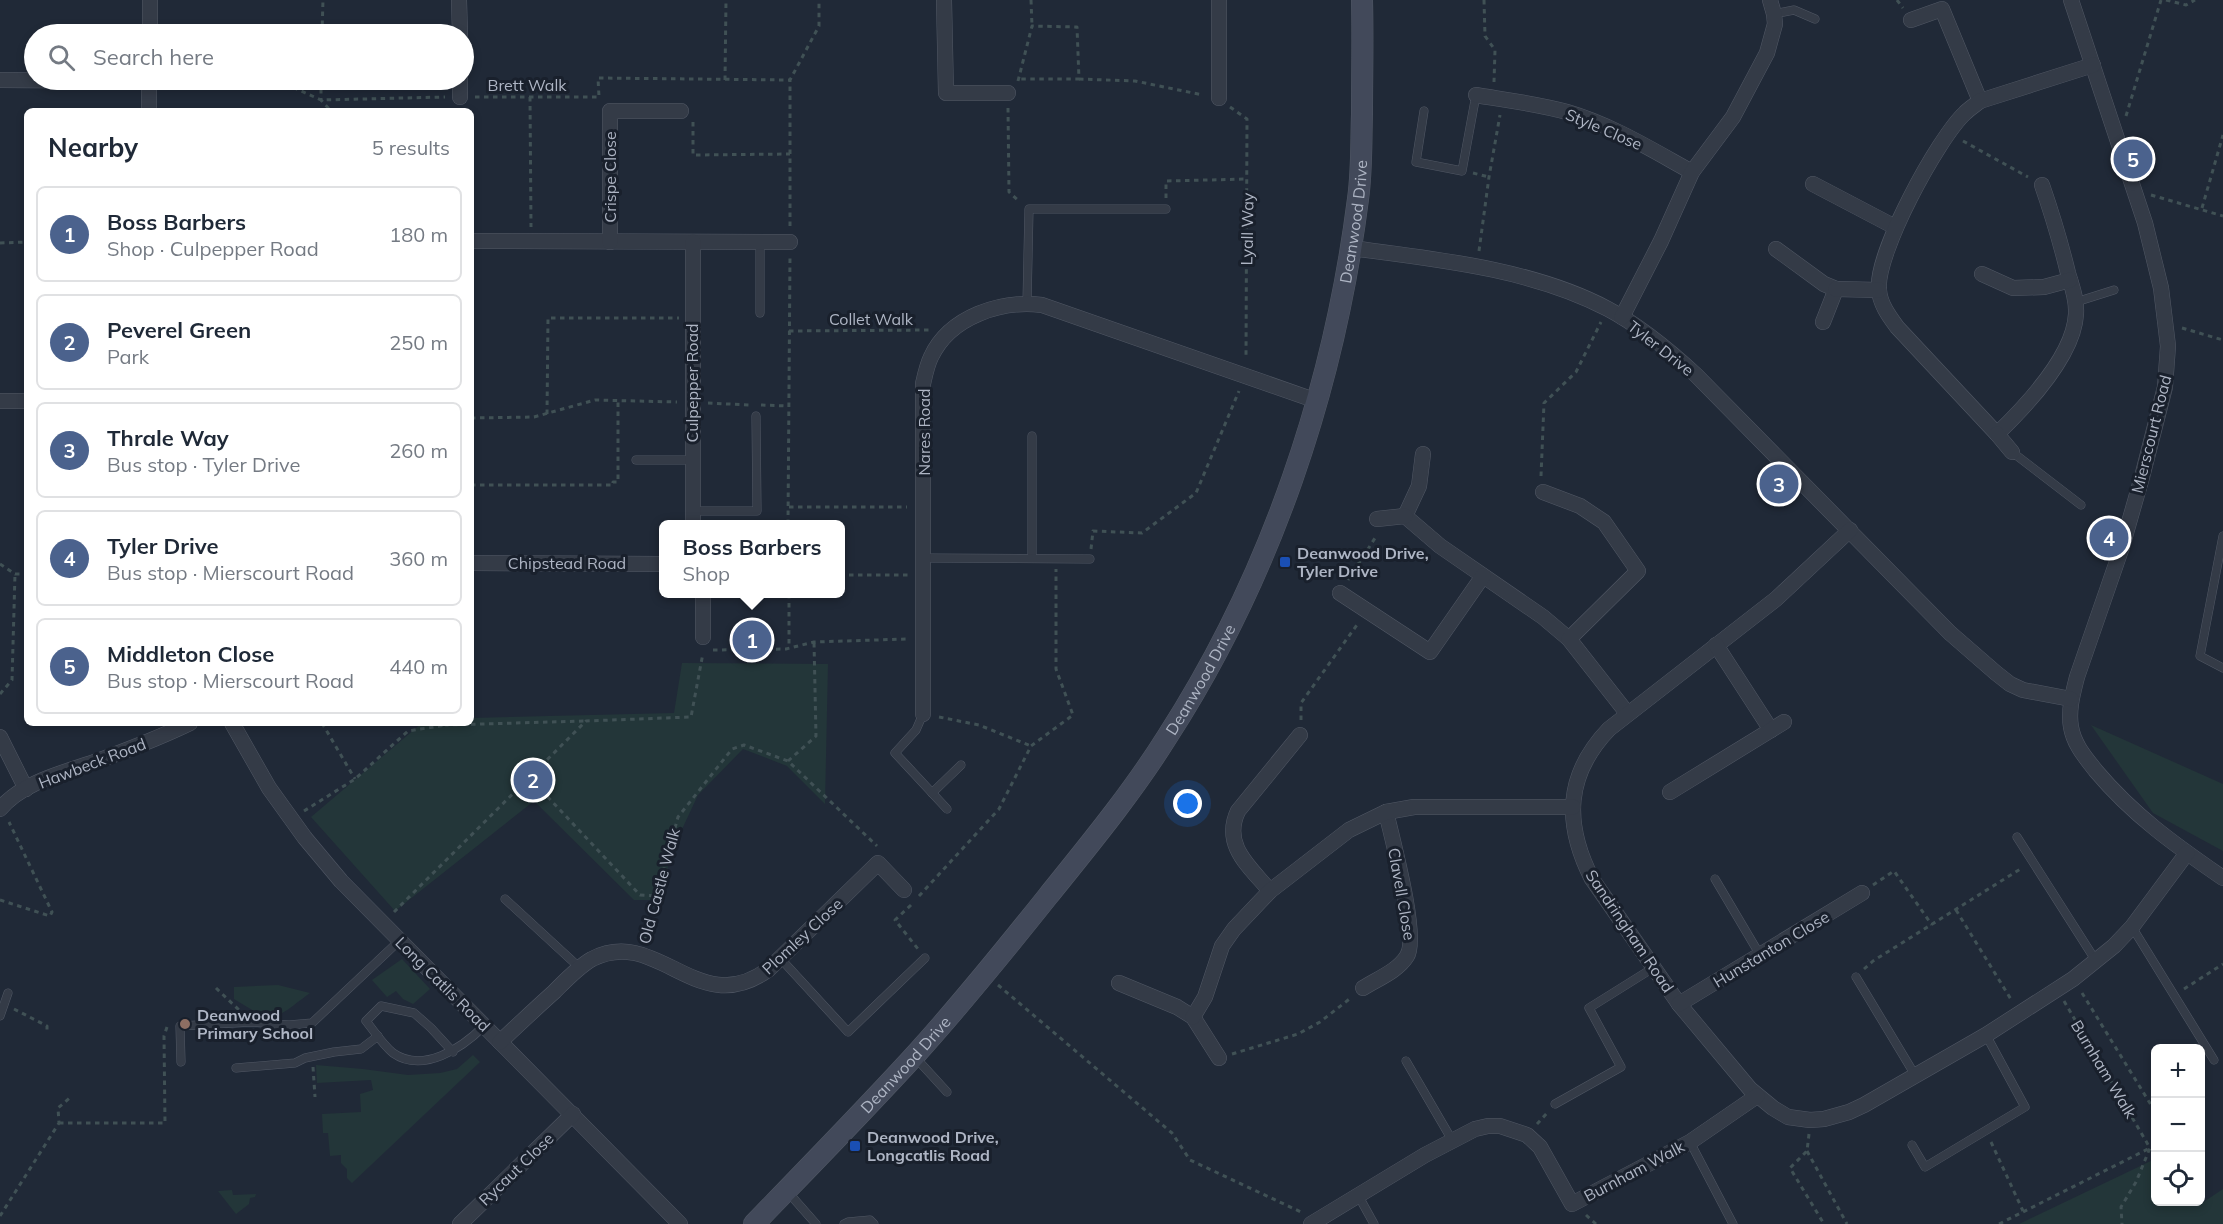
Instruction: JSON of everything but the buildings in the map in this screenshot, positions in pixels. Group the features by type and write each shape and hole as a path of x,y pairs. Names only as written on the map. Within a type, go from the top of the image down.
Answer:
{"street":[{"path":"150,0 150,24"},
{"path":"459,0 459,24"},
{"path":"944,0 946,93 1008,93"},
{"path":"1219,98 1220,0"},
{"name":"Deanwood Drive","path":"754,1224 914,1056 986,974 1081,856 1160,747 1190,700 1230,627 1261,558 1287,491 1317,401 1338,317 1359,195 1362,0"},
{"name":"Mierscourt Road","path":"2071,0 2135,191 2156,264 2167,323 2168,371 2161,407 2121,547 2071,699 2071,727 2081,752 2121,799 2159,833 2223,878"},
{"path":"1622,317 1661,242 1692,172 1733,117 1763,61 1774,34 1772,7"},
{"path":"1911,20 1942,9 1980,102"},
{"path":"2012,452 1897,327 1881,301 1879,278 1885,251 1895,227 1949,133 1965,113 1980,102 2093,65"},
{"path":"0,80 24,80"},
{"path":"149,108 150,90"},
{"path":"460,90 460,97"},
{"name":"Style Close","path":"1476,95 1544,107 1593,122 1614,130 1692,172"},
{"name":"Crispe Close","path":"610,242 610,111 681,111"},
{"path":"1813,184 1895,227"},
{"path":"1997,434 2028,404 2055,367 2075,324 2076,302 2042,185"},
{"path":"474,241 790,242"},
{"name":"Culpepper Road","path":"693,242 693,518"},
{"name":"Tyler Drive","path":"1351,248 1477,268 1543,282 1622,317 1656,340 1696,375 1950,633 1996,673 2023,690 2071,699"},
{"path":"1776,249 1824,284 1836,289 1879,290"},
{"path":"1983,274 2013,288 2044,287 2070,280"},
{"path":"1823,322 1836,289"},
{"name":"Nares Road","path":"922,714 923,384 932,355 953,330 985,311 1011,304 1027,303 1062,310 1317,401"},
{"path":"0,401 24,401"},
{"path":"1405,516 1419,486 1423,454"},
{"path":"1543,492 1580,506 1604,522 1638,571 1569,639"},
{"path":"1377,519 1405,516 1440,546 1543,617 1569,639 1627,713"},
{"name":"Sandringham Road","path":"1850,530 1776,599 1627,713 1598,741 1583,764 1573,807 1575,836 1584,863 1611,909 1679,1004 1737,1076 1757,1096 1788,1117 1824,1119 1849,1112 1986,1035 2073,979 2114,946 2132,927 2187,853"},
{"name":"Chipstead Road","path":"474,563 659,564"},
{"path":"1340,593 1430,652 1483,576"},
{"path":"703,598 704,637"},
{"path":"1670,792 1778,726 1716,645"},
{"name":"Hawbeck Road","path":"1,808 26,789 146,743 183,726"},
{"name":"Long Catlis Road","path":"234,726 269,788 291,820 341,880 680,1224"},
{"path":"1270,891 1239,853 1232,832 1233,822 1238,811 1300,735"},
{"name":"Hawbeck Road","path":"0,737 26,789"},
{"path":"1193,1017 1205,996 1222,946 1248,912 1270,891 1349,830 1386,812 1414,807 1573,807"},
{"name":"Clavell Close","path":"1362,988 1400,964 1411,949 1412,939 1407,911 1386,812"},
{"path":"878,863 909,896"},
{"name":"Plomley Close","path":"500,1042 580,968 592,959 605,955 640,954 655,958 696,981 726,985 738,984 761,975 878,863"},
{"name":"Hunstanton Close","path":"1679,1004 1862,893"},
{"path":"1119,984 1177,1007 1193,1017 1219,1058"},
{"name":"Burnham Walk","path":"1527,1135 1540,1147 1572,1203 1690,1142 1757,1096"},
{"name":"Rycaut Close","path":"460,1224 573,1114"},
{"path":"1313,1222 1452,1140 1475,1129 1500,1126 1527,1135"}],"lane":[{"path":"1772,7 1794,10 1815,18"},
{"path":"1424,111 1416,162 1462,171 1476,95"},
{"path":"1027,303 1029,209 1166,209"},
{"path":"760,242 760,313"},
{"path":"2076,302 2114,290"},
{"path":"693,518 757,511 756,416"},
{"path":"1032,436 1032,558"},
{"path":"2012,452 2081,505"},
{"path":"636,460 692,460"},
{"path":"2223,536 2200,656 2223,668"},
{"path":"924,558 1090,560"},
{"path":"922,714 916,730 895,753 947,808"},
{"path":"932,792 961,765"},
{"path":"2017,837 2096,961"},
{"path":"1715,879 1760,955"},
{"path":"505,899 580,968"},
{"path":"2132,927 2214,1060"},
{"path":"181,1062 180,1026 252,1022 289,1025 312,1023 400,940"},
{"path":"780,958 848,1032 925,958"},
{"path":"1555,1104 1621,1067 1589,1008 1653,968"},
{"path":"1856,977 1914,1075"},
{"path":"0,1016 8,993"},
{"path":"453,1052 414,1013 381,1006 366,1021 391,1052 404,1060 426,1060 453,1052 484,1026"},
{"path":"1912,1145 1925,1167 2025,1107 1986,1035"},
{"path":"236,1068 295,1063 305,1058 361,1049 378,1036"},
{"path":"914,1056 947,1092"},
{"path":"1406,1061 1452,1140"},
{"path":"1690,1142 1733,1224"},
{"path":"786,1190 816,1224"},
{"path":"1358,1195 1374,1224"},
{"path":"844,1224 870,1220 874,1224"}],"path":[{"path":"322,24 323,0"},
{"path":"726,0 725,80 790,80"},
{"path":"1029,209 1009,192 1008,93 1020,79 1032,26 1031,0"},
{"path":"1477,268 1489,177 1503,100 1503,89 1494,86 1495,50 1485,36 1484,0"},
{"path":"2125,122 2161,0"},
{"path":"2166,0 2186,5 2195,0"},
{"path":"1032,26 1077,27 1078,80"},
{"name":"Brett Walk","path":"299,90 321,100 460,97 599,98 598,78 725,80"},
{"name":"Lyall Way","path":"1020,79 1135,81 1219,98 1247,119 1245,375"},
{"path":"321,90 321,100 328,108"},
{"path":"530,97 531,241"},
{"path":"681,111 692,111 693,155 790,154"},
{"path":"1949,133 2042,185"},
{"path":"2202,209 2223,135"},
{"path":"1166,209 1166,181 1248,179"},
{"path":"2135,191 2223,216"},
{"path":"0,243 24,242"},
{"path":"1543,492 1540,467 1544,403 1576,372 1608,309"},
{"path":"547,414 548,318 693,318"},
{"path":"2167,323 2223,340"},
{"name":"Collet Walk","path":"789,331 953,330"},
{"path":"1090,560 1093,531 1142,533 1196,493 1245,375"},
{"path":"474,418 534,417 595,400 789,406"},
{"path":"474,485 613,485 613,482 618,482 618,401"},
{"path":"789,507 923,507"},
{"path":"1340,593 1378,532 1377,519"},
{"path":"845,576 909,575 924,558"},
{"path":"925,958 895,920 909,896 999,809 1031,746 1073,715 1056,669 1056,558"},
{"path":"0,564 15,574 24,574"},
{"path":"0,694 12,680 15,574"},
{"path":"789,598 789,648"},
{"path":"1300,735 1301,703 1366,611"},
{"path":"474,723 690,717 703,650 789,648 814,642 923,639"},
{"path":"788,761 816,736 814,642"},
{"path":"922,714 979,725 1031,746"},
{"path":"382,923 586,721"},
{"path":"324,726 355,778"},
{"path":"291,820 355,778 408,731 435,726"},
{"name":"Old Castle Walk","path":"640,954 678,817 732,749 744,745 788,761 877,844 878,863"},
{"path":"530,777 640,895 656,896"},
{"path":"0,900 50,916 52,912 1,808"},
{"path":"1856,977 1873,961 2032,861"},
{"path":"1862,893 1894,871 1932,925"},
{"path":"1956,910 2019,1013"},
{"path":"2174,996 2223,964"},
{"path":"986,974 1172,1133 1190,1160 1313,1222"},
{"name":"Burnham Walk","path":"2073,979 2151,1105"},
{"path":"216,988 252,1022"},
{"path":"1219,1058 1298,1034 1320,1022 1362,988"},
{"name":"Burnham Walk","path":"2057,990 2151,1148"},
{"path":"4,1005 47,1026 47,1030"},
{"path":"59,1123 165,1123 164,1036 167,1026 180,1026"},
{"path":"313,1063 315,1097"},
{"path":"0,1216 59,1123 58,1108 72,1096"},
{"path":"1527,1135 1555,1104"},
{"path":"1810,1120 1807,1151 1847,1224"},
{"path":"1986,1132 2023,1211"},
{"path":"1999,1224 2151,1148"},
{"path":"2122,1224 2121,1207 2136,1182 2151,1148"},
{"path":"1807,1151 1790,1168 1824,1224"}],"shaded area":[{"path":"682,663 828,664 825,804 787,766 743,749 698,795 670,855 659,900 634,900 534,801 395,911 311,817 418,726 474,726 474,718 674,713"},
{"path":"2091,725 2223,784 2223,851 2153,813"},
{"path":"402,959 430,989 413,1004 403,999 396,991 387,997 372,980"},
{"path":"278,985 310,993 274,1016 258,1013 234,999 234,987"},
{"path":"473,1055 480,1062 352,1183 347,1178 347,1169 341,1163 341,1155 330,1156 328,1133 323,1133 322,1114 361,1112 360,1094 373,1090 371,1080 317,1083 316,1065 408,1075 440,1073 457,1069"},
{"path":"2151,1161 2151,1206 2205,1206 2205,1201 2223,1189 2223,1224 2019,1224"},
{"path":"232,1190 233,1195 256,1194 255,1197 250,1198 249,1204 236,1214 218,1191"}],"place":[{"name":"Middleton Close","path":"2133,159"},
{"name":"Thrale Way","path":"1779,484"},
{"name":"Tyler Drive","path":"2109,538"},
{"name":"Deanwood Drive, Tyler Drive","path":"1285,562"},
{"name":"Boss Barbers","path":"752,640"},
{"name":"Peverel Green","path":"533,780"},
{"name":"Deanwood Primary School","path":"185,1024"},
{"name":"Deanwood Drive, Longcatlis Road","path":"855,1146"}]}
